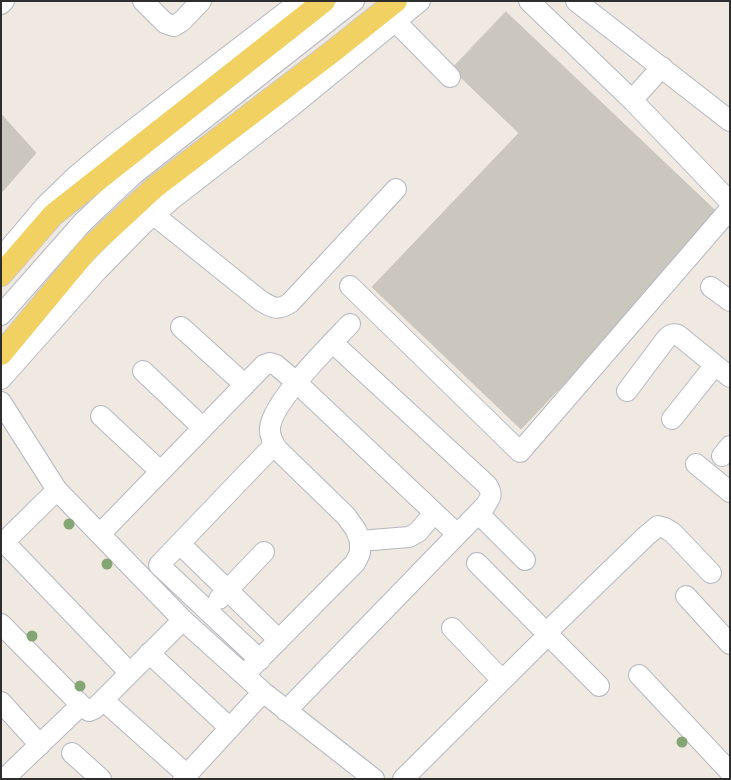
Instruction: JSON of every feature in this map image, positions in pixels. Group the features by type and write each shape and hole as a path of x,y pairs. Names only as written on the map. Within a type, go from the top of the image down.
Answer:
{"main road":[{"path":"1,275 53,215 324,1"},
{"path":"1,354 88,249 155,187 332,52 396,11"}],"street":[{"path":"1,4 4,1"},
{"path":"143,1 166,23 174,26 182,21 201,1"},
{"path":"1,258 45,206 76,176 112,146 300,1"},
{"path":"1,315 83,222 134,174 354,1"},
{"path":"1,380 119,247 154,215 176,196 292,106 396,11 420,1"},
{"path":"529,1 632,100 730,202"},
{"path":"576,1 730,121"},
{"path":"396,11 450,77"},
{"path":"632,100 662,68"},
{"path":"154,215 261,301 272,307 282,308 290,303 396,190"},
{"path":"350,286 520,452 730,209"},
{"path":"711,287 730,301"},
{"path":"244,675 355,563 360,553 360,541 356,530 346,516 274,445 269,429 272,418 296,382 350,324"},
{"path":"181,327 245,385"},
{"path":"627,391 666,339 670,335 678,335 724,369 672,419"},
{"path":"286,711 478,513 490,498 491,491 487,485 333,343"},
{"path":"100,534 264,365 270,363 276,365 296,382 457,534"},
{"path":"142,371 203,428"},
{"path":"1,402 58,490 183,620 263,692 374,779"},
{"path":"101,416 160,471"},
{"path":"260,660 159,565 274,445"},
{"path":"696,464 730,492"},
{"path":"58,490 2,544 130,673"},
{"path":"360,541 409,537 418,532 434,513"},
{"path":"478,513 525,560"},
{"path":"403,779 502,680 544,631 634,532 640,528 646,527 654,529 658,526 669,530 711,573"},
{"path":"180,544 279,640"},
{"path":"208,611 264,552"},
{"path":"477,563 599,686"},
{"path":"686,596 730,644"},
{"path":"1,624 80,705 89,711 94,709 183,620"},
{"path":"452,628 502,680"},
{"path":"149,653 230,728"},
{"path":"639,675 730,772"},
{"path":"103,700 185,777 263,692"},
{"path":"1,702 40,745"},
{"path":"4,779 80,705"},
{"path":"72,753 101,779"}],"building":[{"path":"506,12 722,217 521,429 372,287 519,133 452,69"},
{"path":"1,114 36,153 1,193"}]}
